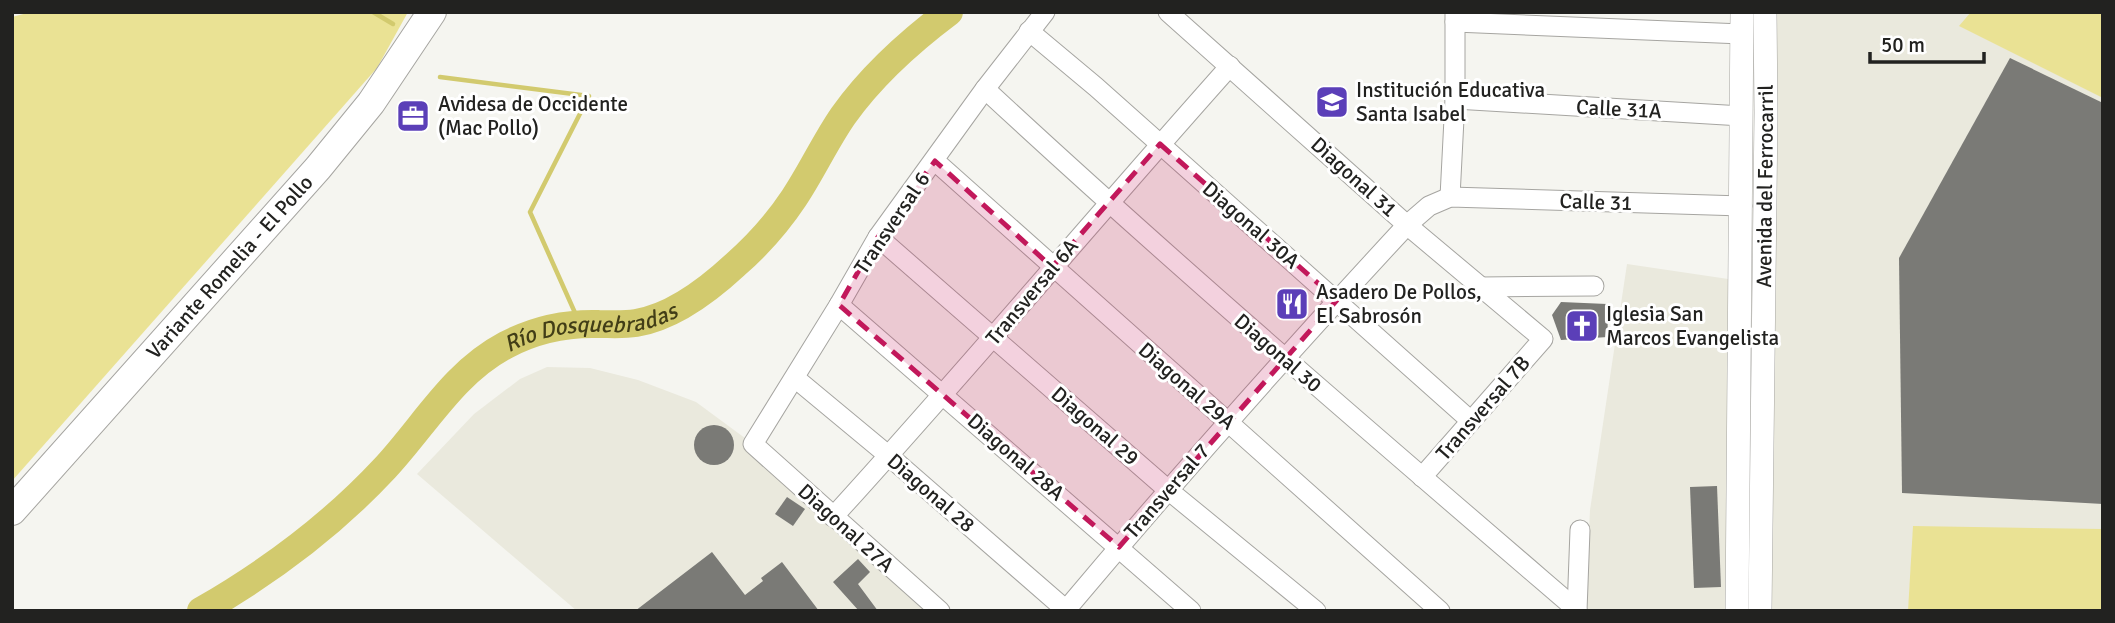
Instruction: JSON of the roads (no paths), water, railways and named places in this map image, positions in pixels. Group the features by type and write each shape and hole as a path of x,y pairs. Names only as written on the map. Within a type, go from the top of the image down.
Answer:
{"highway":[{"name":"Variante Romelia - El Pollo","path":"12,511 340,142 384,85 432,12"}],"main road":[{"name":"Avenida del Ferrocarril","path":"1760,611 1766,167 1765,12"},
{"name":"Avenida del Ferrocarril","path":"1737,611 1742,23"}],"street":[{"name":"Transversal 6","path":"753,444 878,237 985,89 1045,12"},
{"name":"Diagonal 31","path":"1168,12 1407,225 1543,339"},
{"path":"1450,197 1455,99 1455,17 1742,23"},
{"name":"Diagonal 30A","path":"1029,31 1096,87 1471,421"},
{"name":"Transversal 6A","path":"833,517 1230,66"},
{"name":"Diagonal 30","path":"985,89 1108,203 1283,358 1577,611"},
{"name":"Calle 31A","path":"1455,99 1742,116"},
{"name":"Diagonal 29A","path":"935,161 1440,611"},
{"name":"Transversal 7","path":"1065,610 1167,489 1337,300 1407,225 1429,206 1450,197"},
{"name":"Calle 31","path":"1450,197 1742,206"},
{"name":"Diagonal 29","path":"878,237 1167,489 1316,611"},
{"path":"1480,287 1594,286"},
{"name":"Diagonal 28A","path":"839,305 1191,611"},
{"name":"Transversal 7B","path":"1422,478 1543,339"},
{"name":"Diagonal 28","path":"795,378 889,456 1065,610"},
{"name":"Diagonal 27A","path":"753,444 940,611"},
{"path":"1577,611 1580,530"}],"waterway":[{"path":"373,12 393,24"},
{"name":"Río Dosquebradas","path":"201,611 275,564 343,509 400,452 455,385 487,357 528,335 551,328 587,324 631,324 650,320 676,309 713,284 752,249 781,216 801,188 836,126 866,87 906,47 949,12"},
{"path":"440,77 589,96 530,212 580,324"}],"place":[{"name":"Institución Educativa Santa Isabel","path":"1332,102"},
{"name":"Avidesa de Occidente (Mac Pollo)","path":"413,116"},
{"name":"Asadero De Pollos, El Sabrosón","path":"1292,304"},
{"name":"Iglesia San Marcos Evangelista","path":"1582,326"}]}
